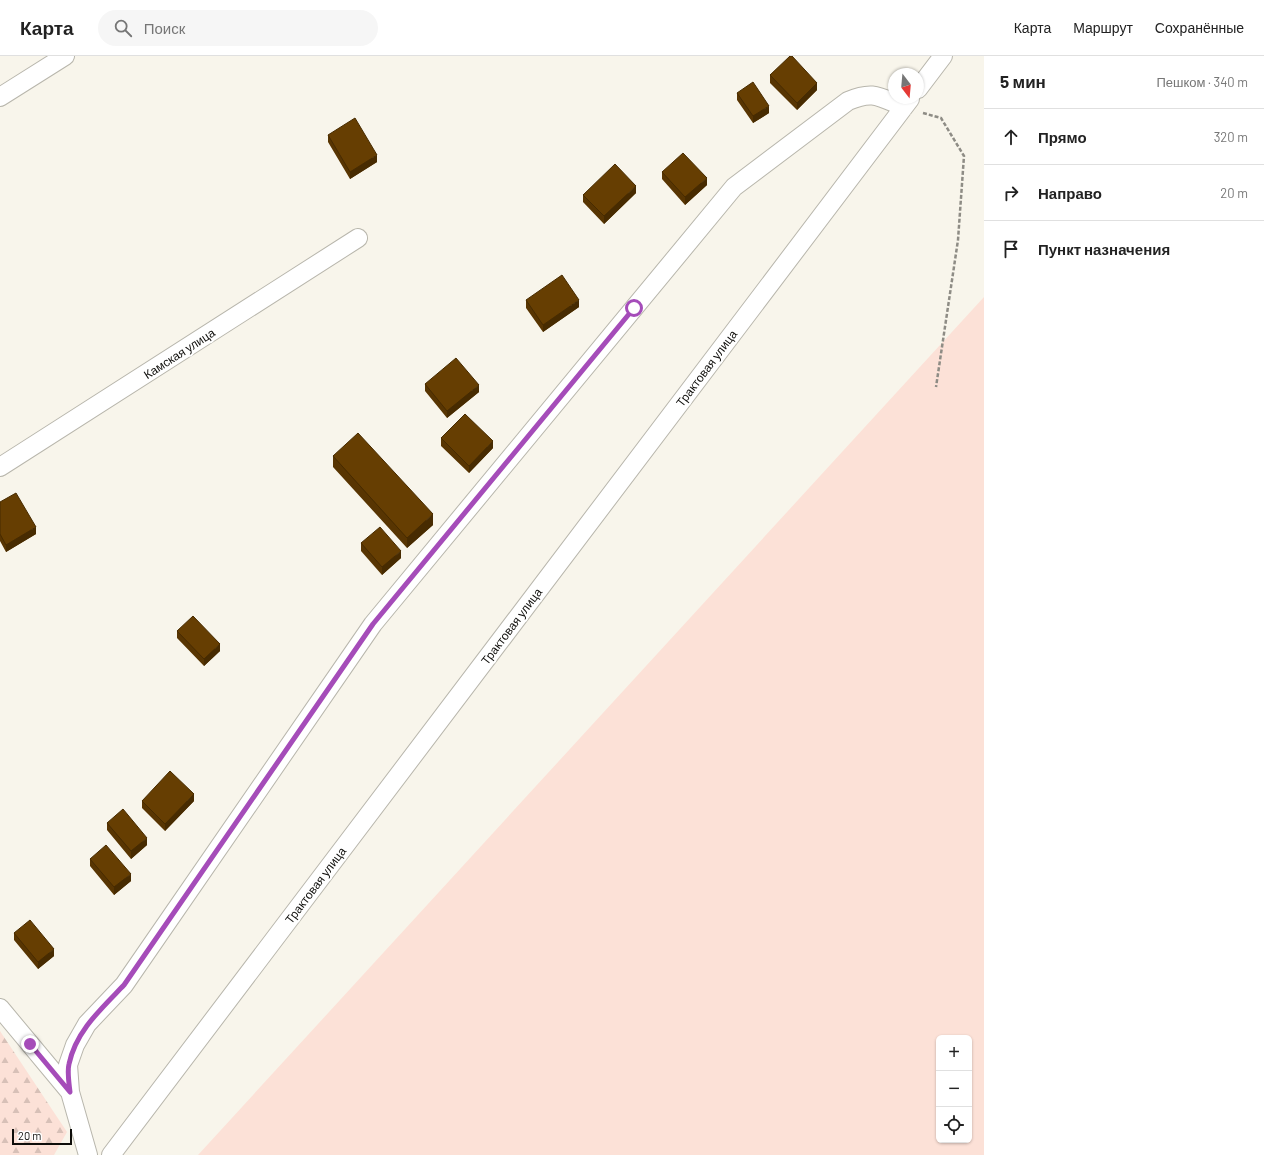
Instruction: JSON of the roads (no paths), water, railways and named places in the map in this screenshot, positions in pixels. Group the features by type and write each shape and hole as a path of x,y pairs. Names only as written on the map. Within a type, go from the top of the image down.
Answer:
{"street":[{"path":"0,97 65,56"},
{"path":"924,81 943,56"},
{"path":"88,1155 70,1092 68,1065 75,1045 86,1024 124,985 373,624 734,187 848,101 861,95 874,95 888,98"},
{"name":"Трактовая улица","path":"111,1155 906,104"},
{"name":"Камская улица","path":"0,468 358,238"},
{"path":"0,1008 70,1092"}]}
